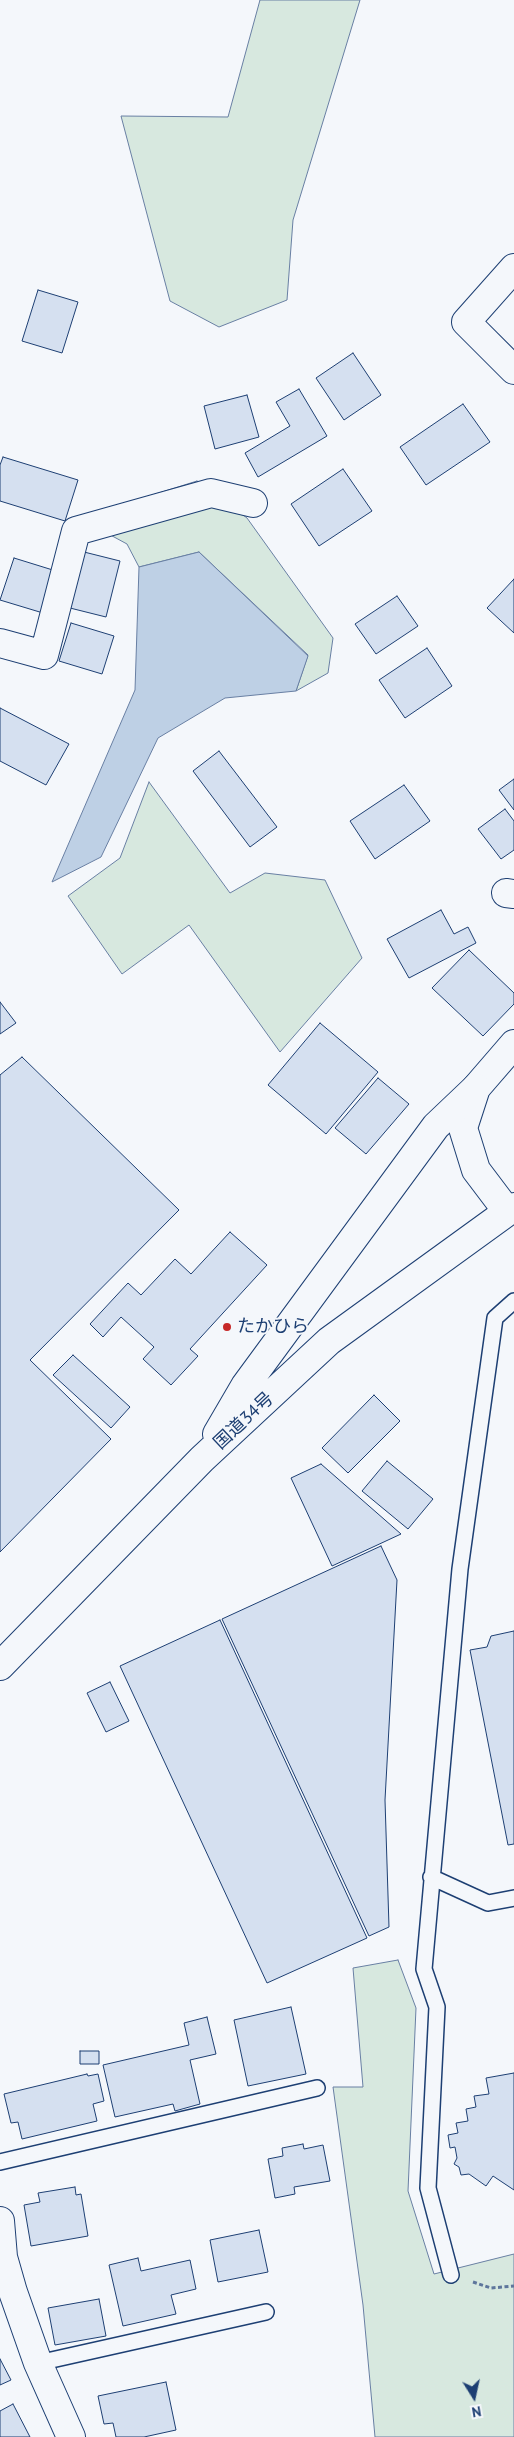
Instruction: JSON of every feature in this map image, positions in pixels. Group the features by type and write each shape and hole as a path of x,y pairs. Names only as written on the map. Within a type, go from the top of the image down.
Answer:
{"main road":[{"path":"514,268 466,322 514,370"},
{"path":"0,642 44,655 76,531 211,493 253,503"},
{"path":"202,1460 245,1386 430,1133 476,1088 514,1044"},
{"path":"476,1088 463,1128 476,1170 511,1209"},
{"name":"国道34号","path":"0,1666 202,1460 329,1341 511,1209"},
{"path":"0,2221 6,2295 71,2437"}],"lane":[{"path":"451,2274 428,2188 436,2007 424,1970 460,1569 495,1318 514,1301"},
{"path":"431,1877 488,1903 514,1898"},
{"path":"0,2162 317,2088"},
{"path":"38,2363 266,2312"}],"path":[{"path":"451,2274 492,2288 514,2286"}],"shaded area":[{"path":"260,0 360,0 293,220 287,300 219,327 170,301 121,116 228,117"},
{"path":"197,481 247,518 333,638 328,673 296,691 308,655 199,552 139,567 127,544 79,518"},
{"path":"149,782 230,893 265,873 325,880 362,958 280,1052 189,925 122,974 68,896 120,858"},
{"path":"398,1960 416,2008 408,2191 434,2274 514,2254 514,2437 375,2437 363,2305 333,2087 363,2087 353,1968"}],"water":[{"path":"199,552 308,656 296,691 225,698 158,738 101,857 52,882 135,690 139,567"}],"building":[{"path":"38,290 78,302 62,353 22,341"},
{"path":"353,353 381,395 344,420 316,378"},
{"path":"299,389 327,436 258,477 245,453 290,426 276,402"},
{"path":"247,395 259,437 215,449 204,406"},
{"path":"463,404 490,442 426,485 400,447"},
{"path":"3,457 78,480 65,521 0,501 0,465"},
{"path":"343,469 372,511 319,546 291,504"},
{"path":"84,552 120,561 106,617 70,608"},
{"path":"14,558 56,571 43,613 0,600"},
{"path":"514,579 514,633 487,608"},
{"path":"397,596 418,626 376,654 355,624"},
{"path":"71,623 114,636 102,674 59,661"},
{"path":"427,648 452,686 405,718 379,680"},
{"path":"0,708 69,744 46,785 0,761"},
{"path":"219,751 277,827 250,847 193,771"},
{"path":"514,779 514,810 499,790"},
{"path":"404,785 430,821 375,859 350,821"},
{"path":"505,809 514,821 514,850 501,859 478,829"},
{"path":"441,910 454,934 468,927 476,943 409,978 387,939"},
{"path":"469,950 514,993 514,1004 483,1036 432,988"},
{"path":"0,1002 16,1023 0,1034"},
{"path":"320,1023 378,1072 326,1134 268,1085"},
{"path":"22,1057 179,1210 30,1360 111,1439 0,1552 0,1075"},
{"path":"378,1078 409,1104 366,1154 335,1128"},
{"path":"230,1232 267,1265 190,1349 198,1356 171,1385 143,1359 154,1347 121,1317 103,1337 90,1324 128,1283 141,1295 175,1259 191,1274"},
{"path":"73,1355 130,1407 111,1428 53,1375"},
{"path":"374,1395 400,1421 348,1473 322,1448"},
{"path":"387,1461 433,1499 408,1529 362,1491"},
{"path":"321,1464 401,1534 332,1566 291,1478"},
{"path":"381,1546 397,1580 385,1800 389,1927 369,1936 222,1619"},
{"path":"220,1620 367,1938 267,1983 120,1666"},
{"path":"514,1631 514,1844 508,1845 470,1650 487,1647 491,1636"},
{"path":"110,1682 129,1721 106,1732 87,1693"},
{"path":"291,2007 306,2074 248,2086 234,2020"},
{"path":"207,2017 216,2054 190,2060 200,2104 175,2111 173,2104 115,2117 103,2065 189,2045 184,2023"},
{"path":"80,2051 99,2051 99,2064 80,2064"},
{"path":"514,2073 514,2190 493,2176 486,2186 469,2174 461,2175 459,2167 454,2164 457,2158 455,2147 450,2148 448,2135 458,2133 456,2123 468,2121 466,2109 476,2107 474,2096 489,2094 486,2078"},
{"path":"87,2074 88,2076 98,2074 104,2101 93,2104 97,2121 22,2139 18,2122 11,2123 4,2094"},
{"path":"303,2144 304,2149 323,2145 330,2181 294,2187 295,2194 275,2198 268,2159 283,2156 282,2148"},
{"path":"75,2187 76,2195 81,2194 88,2236 31,2246 24,2205 40,2202 38,2193"},
{"path":"259,2230 268,2272 218,2282 210,2240"},
{"path":"138,2258 141,2271 190,2260 196,2289 171,2295 176,2314 123,2326 109,2265"},
{"path":"99,2299 106,2336 55,2345 48,2308"},
{"path":"0,2359 11,2380 0,2385"},
{"path":"166,2382 176,2430 144,2437 116,2437 113,2423 104,2424 98,2396"},
{"path":"13,2404 30,2437 0,2437 0,2411"}],"place":[{"name":"たかひら","path":"227,1327"}]}
